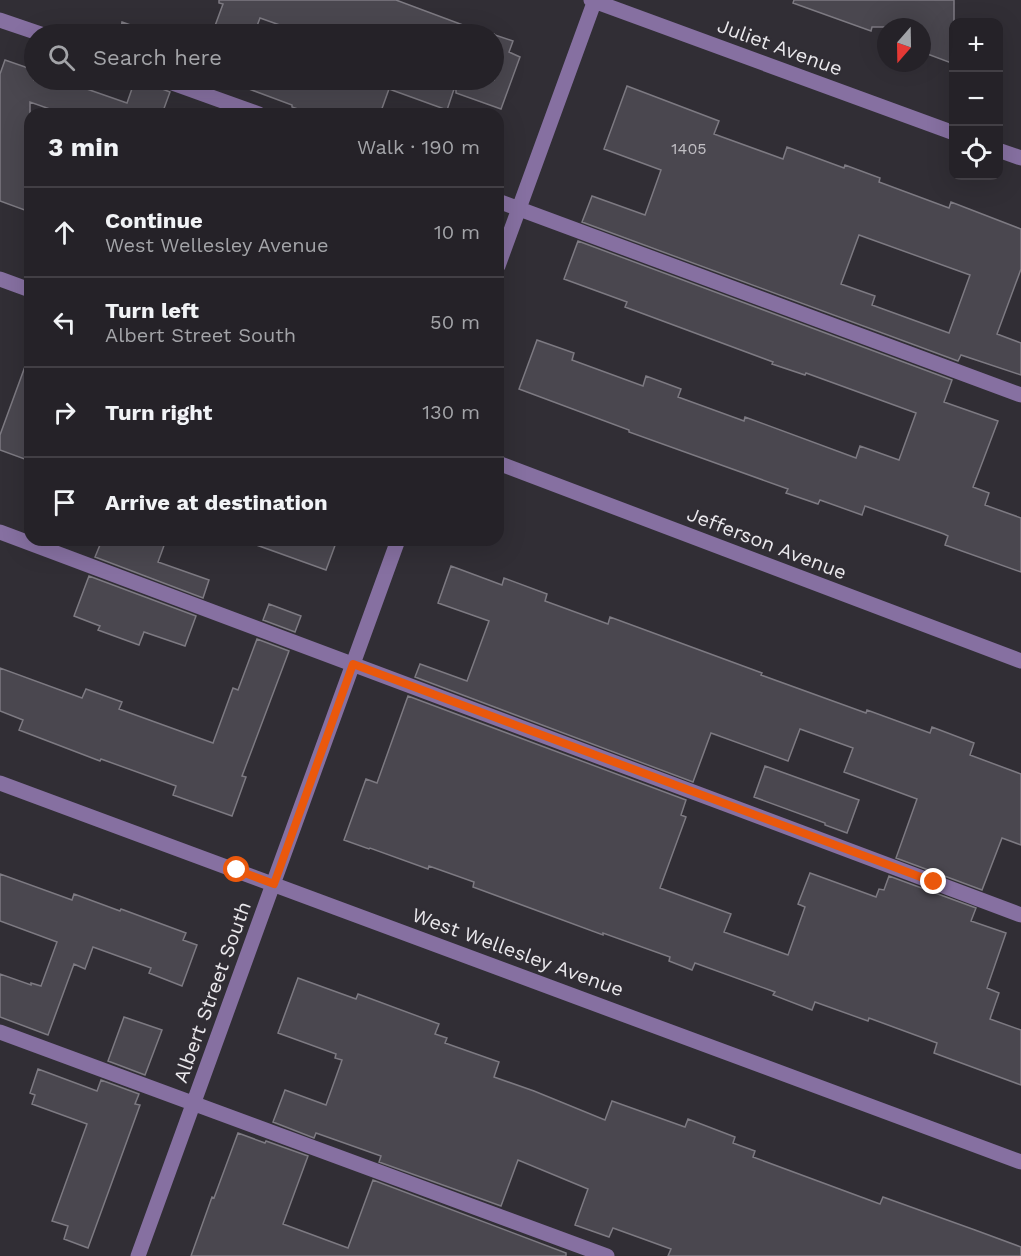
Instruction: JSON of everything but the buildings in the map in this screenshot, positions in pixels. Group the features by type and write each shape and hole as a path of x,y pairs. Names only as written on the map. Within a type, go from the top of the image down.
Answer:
{"street":[{"name":"Juliet Avenue","path":"593,0 949,131"},
{"path":"504,249 593,0"},
{"path":"0,20 24,28"},
{"path":"192,90 242,108"},
{"path":"1003,151 1021,158"},
{"path":"504,203 1021,395"},
{"path":"0,279 24,288"},
{"name":"Jefferson Avenue","path":"504,465 1021,661"},
{"path":"0,532 24,541"},
{"path":"37,546 1021,915"},
{"name":"Albert Street South","path":"138,1256 396,546"},
{"name":"West Wellesley Avenue","path":"0,783 1021,1162"},
{"path":"0,1032 607,1256"}],"route":[{"path":"237,870 274,884 353,664 934,882"}]}
